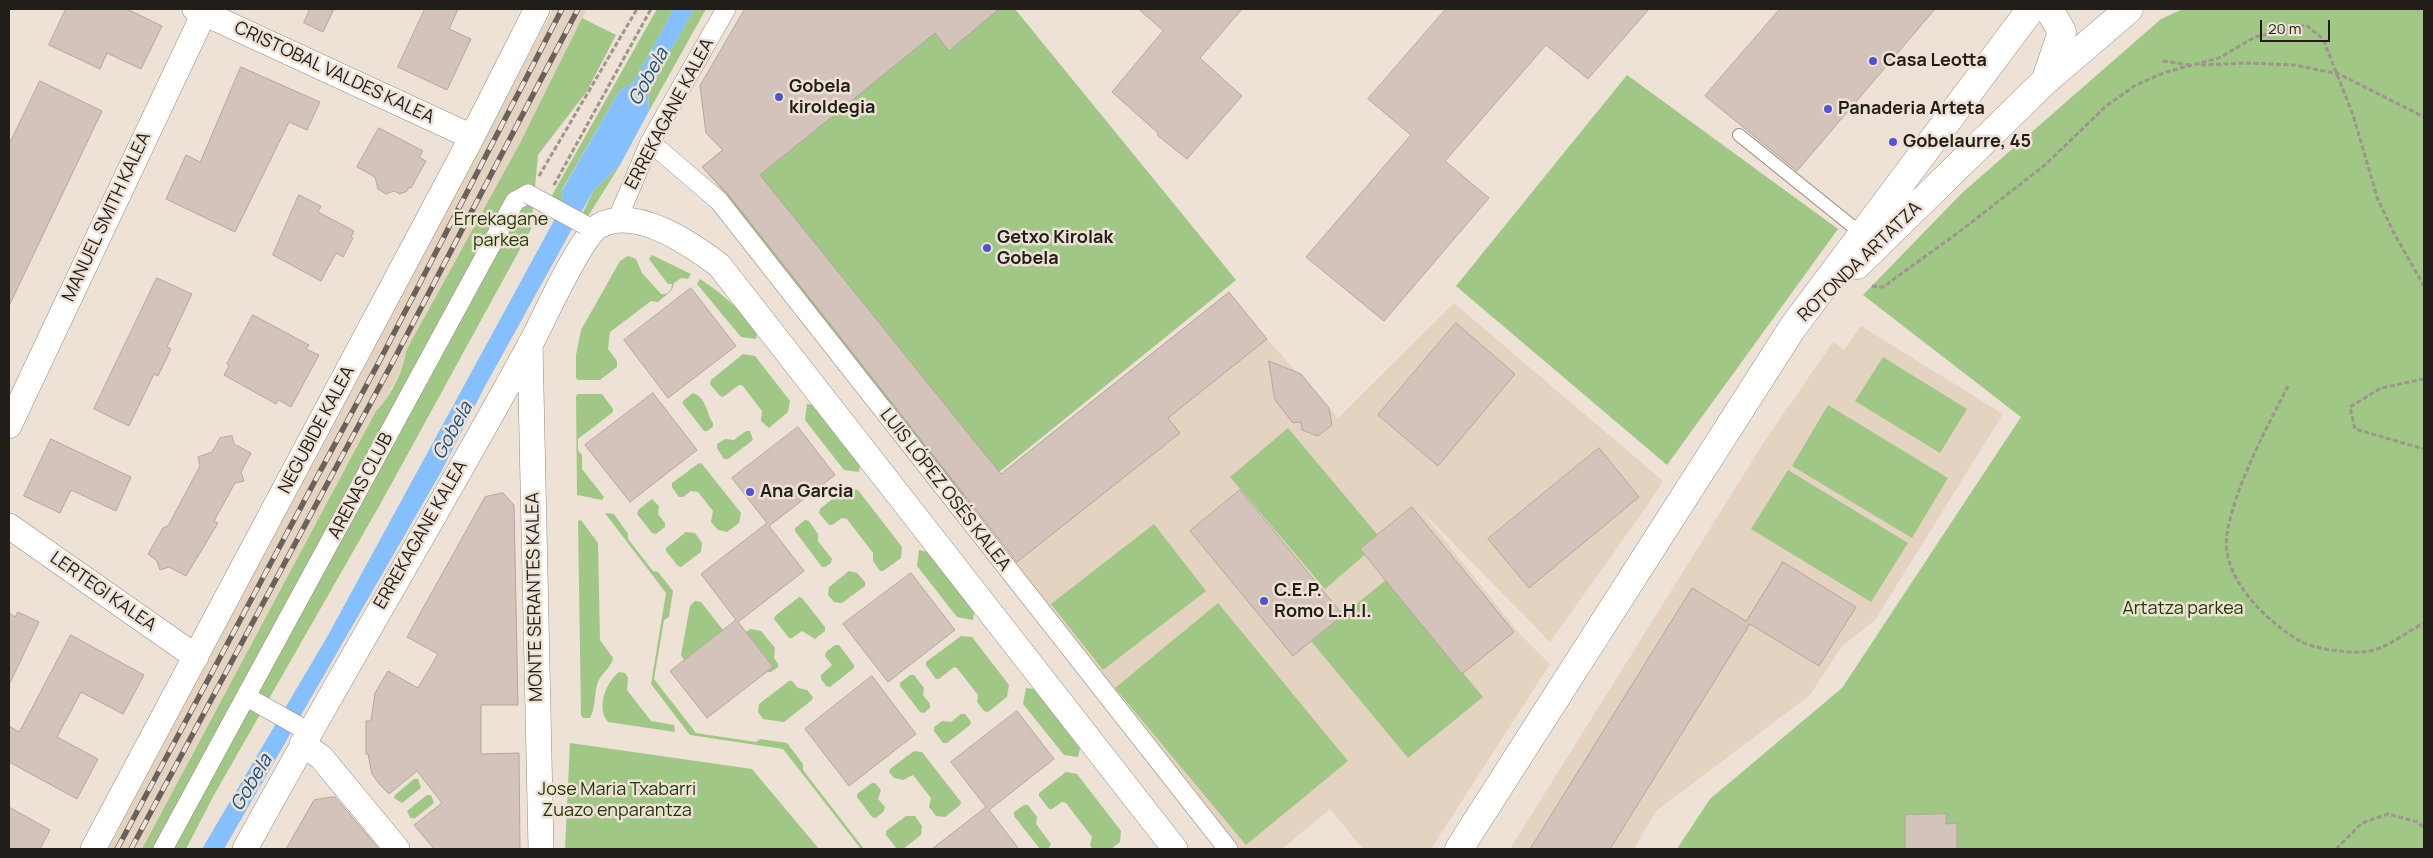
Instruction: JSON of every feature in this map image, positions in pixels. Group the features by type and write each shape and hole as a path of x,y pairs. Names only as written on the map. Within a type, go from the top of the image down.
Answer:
{"street":[{"name":"NEGUBIDE KALEA","path":"93,849 472,137 537,9"},
{"name":"ERREKAGANE KALEA","path":"245,849 304,734 726,9"},
{"name":"ROTONDA ARTATZA","path":"1793,327 2031,9"},
{"path":"2045,81 2062,32 2049,9"},
{"name":"ROTONDA ARTATZA","path":"1793,327 2045,81 2129,9"},
{"name":"CRISTOBAL VALDES KALEA","path":"202,10 472,137"},
{"name":"MANUEL SMITH KALEA","path":"9,426 202,10"},
{"name":"LUIS LÓPEZ OSÉS KALEA","path":"650,142 719,201 1228,849"},
{"path":"528,194 599,226 643,222 690,244 719,265 1175,849"},
{"name":"ARENAS CLUB","path":"163,849 515,201 528,194"},
{"path":"1459,849 1793,327"},
{"name":"MONTE SERANTES KALEA","path":"530,344 541,849"},
{"name":"LERTEGI KALEA","path":"9,526 196,657"},
{"path":"247,697 304,734 397,849"}],"lane":[{"path":"1739,135 1862,234"}],"path":[{"path":"528,194 637,9"},
{"path":"549,194 651,9"},
{"path":"1869,286 1883,287 1959,232 2045,165 2106,106 2136,85 2166,72 2219,58 2255,37 2306,25 2323,39 2339,74 2378,200 2395,235 2424,286"},
{"path":"2163,61 2194,65 2247,62 2286,65 2339,74 2424,117"},
{"path":"2424,380 2381,388 2350,407 2355,429 2424,449"},
{"path":"2288,386 2264,433 2247,475 2227,535 2228,561 2244,594 2270,619 2301,642 2342,652 2364,652 2384,647 2424,623"},
{"path":"2336,849 2362,823 2388,814 2418,822 2424,828"}],"shaded area":[{"path":"553,9 587,9 520,143 407,350 405,363 382,406 376,411 142,849 108,849"},
{"name":"C.E.P. Romo L.H.I.","path":"1229,292 1267,339 1338,418 1454,303 1663,481 1550,642 1418,507 1519,633 1550,664 1431,849 1363,849 1330,809 1282,849 1229,849 960,506"},
{"path":"1861,326 2003,414 1875,620 1842,646 1810,695 1656,811 1634,849 1510,849 1764,442 1833,342 1844,350"}],"green space":[{"path":"657,9 674,9 633,83 619,91 562,190 563,204 551,197"},
{"path":"694,9 706,9 649,111 648,91"},
{"name":"Getxo Kirolak Gobela","path":"745,9 1015,9 1236,280 961,503 738,216 730,199 702,167 722,150 706,133 700,86"},
{"name":"Artatza parkea","path":"2183,9 2424,9 2424,849 1677,849 1710,799 1842,688 2021,417 1863,295 1962,193 2161,19"},
{"name":"Errekagane parkea","path":"582,18 616,35 587,91 538,155 531,229 382,501 214,795 186,849 142,849 376,411 396,383 406,351 520,143"},
{"path":"1627,75 1838,229 1667,465 1456,286"},
{"path":"620,165 587,218 582,215 593,191"},
{"path":"652,255 691,274 688,279 681,278 674,283 672,290 658,302 651,301 610,332 608,349 617,361 617,367 600,380 578,380 576,378 576,355 581,330 620,261 628,256 636,259 642,273 661,294 666,294 671,290 672,284 668,284 649,259"},
{"path":"700,279 723,296 744,316 757,330 756,339 741,337 697,284"},
{"path":"743,354 755,356 790,401 788,412 769,428 761,421 762,411 742,385 739,385 723,397 710,384 711,380"},
{"path":"1883,357 1967,409 1940,453 1855,401"},
{"path":"693,393 698,395 704,402 713,423 713,427 707,431 704,431 683,404 683,401"},
{"path":"578,394 602,394 613,409 613,412 578,439 578,450 582,455 582,469 604,497 602,500 577,495 576,396"},
{"path":"807,404 815,405 860,464 859,472 844,470 805,420"},
{"path":"1828,405 1948,478 1912,538 1792,466"},
{"path":"1288,428 1382,540 1325,589 1230,477"},
{"path":"746,431 750,431 753,440 728,459 724,459 717,448 717,444 725,439 734,440"},
{"path":"699,463 702,464 741,513 739,523 727,532 718,530 711,522 713,511 698,492 691,491 683,497 679,497 672,487 672,483"},
{"path":"1788,470 1908,543 1871,602 1751,529"},
{"path":"846,488 858,490 902,547 901,558 883,571 880,571 873,561 873,553 847,519 842,518 829,525 819,513 820,509"},
{"path":"652,499 659,506 658,514 665,523 665,527 656,534 652,533 637,514 638,510"},
{"path":"605,513 614,514 628,534 628,539 653,571 658,572 673,591 669,617 664,620 654,679 696,733 756,742 760,739 787,743 803,764 803,770 864,849 861,849 783,749 690,735 651,684 666,593"},
{"path":"581,520 598,543 600,640 613,658 598,682 590,718 583,718 581,715 578,521"},
{"path":"805,520 809,521 818,534 818,541 832,559 831,563 825,567 822,567 795,531 795,528"},
{"path":"1154,524 1206,591 1103,670 1051,604"},
{"path":"686,532 695,533 702,543 701,552 681,567 678,566 666,551 666,548"},
{"path":"919,550 928,552 974,612 973,620 957,617 917,566"},
{"path":"849,571 857,573 865,582 865,586 842,603 834,602 828,595 829,587"},
{"path":"1386,580 1483,697 1408,758 1311,641"},
{"path":"799,597 802,598 825,627 825,631 815,639 802,631 789,638 774,619 775,616"},
{"path":"695,601 701,602 723,630 684,660 681,655 690,606"},
{"path":"1218,603 1348,761 1246,845 1115,688"},
{"path":"750,629 761,631 775,648 774,658 778,667 771,672 766,672 773,667 746,632"},
{"path":"961,636 972,637 1009,685 1007,697 988,712 984,711 977,702 978,695 957,668 954,667 939,679 936,679 926,665 926,662"},
{"path":"835,645 839,645 854,665 854,668 830,687 826,686 821,679 821,675 832,665 825,656 826,652"},
{"path":"619,672 625,673 628,678 627,690 651,721 674,725 675,732 608,722 603,710 604,696 610,682"},
{"path":"910,675 914,675 924,688 923,695 930,704 930,708 924,713 920,712 900,686 900,683"},
{"path":"789,681 792,681 798,688 807,690 813,697 812,700 784,722 763,719 758,712 759,704"},
{"path":"1026,688 1034,689 1080,748 1078,757 1064,755 1023,704"},
{"path":"961,714 965,714 971,722 970,725 947,743 943,743 934,731 934,727 942,721 951,722"},
{"name":"Jose Maria Txabarri Zuazo enparantza","path":"570,743 752,769 819,849 565,849"},
{"path":"914,751 922,752 961,802 960,805 945,817 936,816 929,807 931,798 913,775 903,780 894,778 889,772 890,769"},
{"path":"1066,772 1077,774 1121,831 1120,842 1111,849 1093,849 1090,846 1092,837 1066,803 1062,802 1049,809 1039,796 1039,793"},
{"path":"414,779 418,779 421,788 402,803 394,798 395,795"},
{"path":"872,783 875,783 881,790 878,799 885,807 884,811 876,818 872,817 857,797 857,794"},
{"path":"427,795 431,795 434,803 414,819 413,817 411,819 407,811"},
{"path":"1024,805 1028,805 1037,817 1036,824 1051,844 1048,849 1040,849 1014,816 1014,812"},
{"path":"906,816 915,816 922,826 921,835 903,849 897,849 886,835 886,831"}],"water":[{"name":"Gobela","path":"674,9 694,9 648,91 649,111 620,165 593,191 484,388 441,472 224,849 202,849 327,637 563,204 562,191 619,91 633,83"}],"building":[{"path":"66,9 127,9 162,26 141,69 107,53 100,69 49,45"},
{"path":"310,9 334,9 323,32 304,23"},
{"path":"425,9 458,9 449,29 471,39 447,90 398,67"},
{"path":"745,9 999,9 949,51 935,33 760,175 1001,474 1229,292 1267,339 1168,418 1180,433 1017,562 728,194 702,167 723,150 706,133 700,86"},
{"path":"1139,9 1242,9 1200,58 1242,96 1187,159 1157,135 1158,133 1112,92 1163,31"},
{"path":"1446,9 1649,9 1588,79 1546,45 1445,161 1489,198 1384,321 1306,257 1411,135 1368,99"},
{"path":"1780,9 1935,9 1797,171 1705,96"},
{"path":"241,67 320,102 307,130 289,122 235,232 166,199 186,155 200,162"},
{"path":"40,81 102,111 9,306 9,145"},
{"path":"379,128 423,151 419,157 426,161 411,188 409,187 407,191 400,194 394,191 386,194 378,189 375,177 357,167"},
{"path":"299,195 321,206 318,212 354,231 351,237 353,238 343,257 336,253 321,281 273,255"},
{"path":"157,278 192,294 167,347 171,349 158,376 154,374 129,426 94,409"},
{"path":"691,288 736,346 668,398 624,340"},
{"path":"253,315 309,345 306,349 319,355 291,407 279,400 276,404 224,375 229,366 227,364"},
{"path":"1456,323 1515,374 1438,466 1378,415"},
{"path":"1269,361 1301,374 1329,408 1332,425 1318,436 1302,430 1301,422 1293,423 1275,400"},
{"path":"653,393 697,450 630,502 585,445"},
{"path":"798,427 835,475 769,526 804,571 738,622 773,667 707,718 670,671 736,620 701,574 767,523 732,478"},
{"path":"232,436 234,444 251,453 241,472 244,481 235,483 214,521 218,523 186,576 169,567 160,570 157,561 148,554 163,528 168,526 200,466 198,457 212,452 220,438"},
{"path":"51,439 131,477 116,511 71,490 60,513 24,496"},
{"path":"1599,448 1639,497 1529,588 1488,539"},
{"path":"1240,490 1343,615 1293,656 1190,531"},
{"path":"503,493 514,505 518,705 481,705 481,754 519,753 520,849 434,849 414,825 442,803 417,771 389,794 380,785 372,774 368,754 366,754 366,721 371,721 375,693 388,671 418,688 438,654 407,637 485,497"},
{"path":"1412,507 1514,632 1462,674 1360,549"},
{"path":"1783,562 1856,607 1819,666 1750,624 1610,849 1530,849 1692,588 1746,621"},
{"path":"911,573 955,630 888,682 843,624"},
{"path":"18,612 39,622 9,685 9,613 15,617"},
{"path":"71,635 144,675 123,714 81,692 57,737 98,759 77,799 9,762 9,726 19,732"},
{"path":"872,676 916,734 849,786 805,729"},
{"path":"1017,711 1054,759 989,810 1019,849 932,849 986,807 951,762"},
{"path":"335,797 379,849 286,849 314,800"},
{"path":"9,807 50,830 40,849 9,849"},
{"path":"1946,814 1946,824 1957,823 1957,849 1905,849 1905,815"}],"railway":[{"path":"117,849 379,362 562,9"},
{"path":"131,849 390,367 578,9"}],"place":[{"name":"Casa Leotta","path":"1873,61"},
{"name":"Gobela kiroldegia","path":"779,97"},
{"name":"Panaderia Arteta","path":"1828,109"},
{"name":"Gobelaurre, 45","path":"1893,142"},
{"name":"Getxo Kirolak Gobela","path":"987,248"},
{"name":"Ana Garcia","path":"750,492"},
{"name":"C.E.P. Romo L.H.I.","path":"1264,601"}]}
